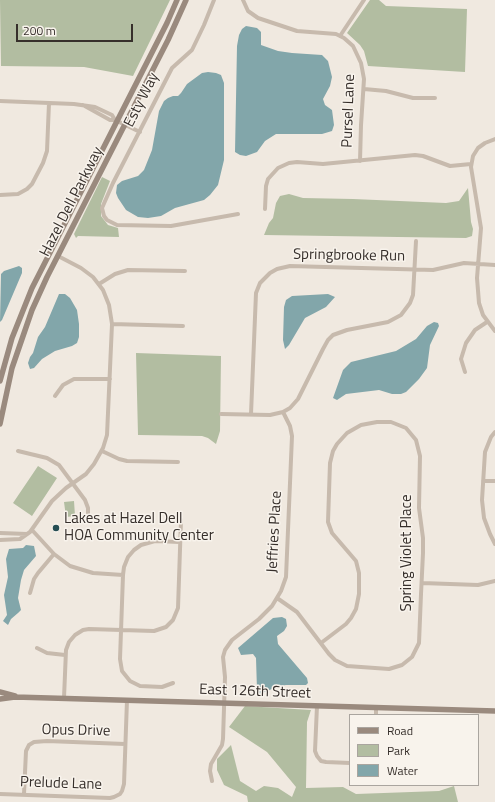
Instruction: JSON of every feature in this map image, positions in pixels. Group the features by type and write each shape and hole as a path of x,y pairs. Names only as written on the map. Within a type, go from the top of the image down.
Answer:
{"main road":[{"name":"Hazel Dell Parkway","path":"0,381 12,338 32,288 177,0"},
{"name":"Hazel Dell Parkway","path":"0,424 10,374 22,336 41,290 186,0"},
{"name":"East 126th Street","path":"0,692 15,696 64,698 495,711"},
{"name":"East 126th Street","path":"0,699 15,696"}],"street":[{"name":"Esty Way","path":"214,0 193,49 172,68 102,205 102,208 104,216 110,223 116,225 166,226 238,214"},
{"path":"243,0 248,11 258,18 297,31 332,33 340,36 364,0"},
{"name":"Pursel Lane","path":"340,36 351,44 358,54 363,71 364,89 360,124 360,161"},
{"path":"364,89 386,91 413,98 435,98"},
{"path":"0,101 83,105 108,119 116,120 140,132"},
{"path":"0,195 11,196 21,193 30,187 36,177 45,159 47,151 49,103"},
{"path":"495,140 480,146 474,154 472,164 481,228 477,278 479,302 486,322 495,331"},
{"path":"265,209 267,183 273,173 283,165 292,162 319,164 415,155 424,156 450,166 472,164"},
{"path":"221,414 270,415 283,412 290,408 298,399 323,349 333,335 347,330 388,322 401,315 410,303 413,295 416,241"},
{"path":"0,540 17,540 23,538 32,530 52,501 89,470 102,452 108,429 112,324 109,305 106,295 99,284 86,271 58,256"},
{"name":"Springbrooke Run","path":"251,414 256,293 260,283 265,277 277,269 290,266 436,270 464,263 495,265"},
{"path":"99,284 114,274 125,270 185,271"},
{"path":"465,372 461,359 466,343 470,336 486,322"},
{"path":"112,324 183,326"},
{"path":"54,396 63,385 74,379 110,379"},
{"name":"Jeffries Place","path":"212,781 210,771 211,764 222,746 225,703 225,650 232,640 267,612 277,598 286,577 292,436 290,426 283,412"},
{"name":"Spring Violet Place","path":"277,598 297,612 321,643 335,660 347,666 389,669 402,665 412,657 419,643 422,583 422,538 419,515 420,450 416,440 406,428 391,422 382,421 361,425 346,433 336,444 331,457 328,522 332,533 356,561 359,573 359,589 358,602 352,618 321,643"},
{"path":"495,432 491,437 485,452 482,500 484,518 495,544"},
{"path":"18,451 54,460 62,468 86,503 88,519"},
{"path":"102,452 119,459 178,462"},
{"path":"483,481 495,481"},
{"path":"64,698 65,655 69,642 75,635 83,630 89,629 157,631 166,627 173,620 178,608 181,520"},
{"path":"32,530 54,554 64,562 78,569 94,573 123,575"},
{"path":"0,533 27,534"},
{"path":"173,683 162,687 135,684 128,679 122,670 120,663 123,575 128,557 141,545 155,541 180,542"},
{"path":"30,593 34,579 54,554"},
{"path":"422,583 478,585 495,581"},
{"path":"37,648 47,653 65,655"},
{"path":"125,744 127,700"},
{"path":"317,706 315,750 317,756 321,761 349,763"},
{"path":"376,708 376,714"},
{"name":"Opus Drive","path":"24,794 26,751 31,743 38,741 125,744"},
{"name":"Prelude Lane","path":"0,794 114,797 120,794 124,784 125,744"}],"green space":[{"path":"0,0 170,0 133,76 84,67 1,66"},
{"path":"370,0 379,0 386,6 467,9 465,72 368,66 364,51 360,45 347,33"},
{"path":"102,177 110,181 101,204 101,216 108,225 118,228 119,237 78,236 76,238 74,234"},
{"path":"468,188 473,229 472,236 466,238 264,235 273,218 276,203 280,196 289,194 303,198 446,203 459,201"},
{"path":"136,353 221,356 220,431 216,444 208,438 202,436 138,435"},
{"path":"38,466 57,478 32,516 13,503"},
{"path":"74,501 75,516 66,517 64,502"},
{"path":"245,706 311,710 307,722 306,788 343,787 356,794 439,791 454,786 458,802 248,802 247,796 224,785 217,770 217,759 231,745 240,781 256,791 264,786 278,788 292,797 296,787 267,752 229,727"}],"water":[{"path":"246,26 257,28 261,32 261,45 278,51 322,55 328,61 332,77 330,86 323,99 325,105 332,110 334,125 332,131 322,134 276,134 265,141 257,152 246,156 235,152 237,46 239,35 242,29"},
{"path":"208,72 221,75 224,83 224,160 218,185 204,200 175,208 161,216 148,218 138,217 126,210 118,198 116,193 117,185 122,181 138,176 144,170 152,150 159,111 164,101 173,96 178,96 187,84 202,73"},
{"path":"19,266 22,268 22,273 0,322 1,274 4,271"},
{"path":"59,294 65,294 70,298 77,310 79,337 77,343 55,351 42,359 34,368 30,369 28,363 30,357"},
{"path":"328,294 335,297 326,307 305,318 285,349 283,340 284,307 286,300 292,296"},
{"path":"434,322 438,323 439,326 430,345 427,368 419,379 406,392 401,394 392,394 379,390 346,394 337,400 333,398 343,370 351,362 396,351 416,339 427,326"},
{"path":"26,545 34,546 36,556 24,570 21,580 18,598 21,610 11,619 8,625 3,621 7,615 4,595 8,577 6,559 9,549 23,548"},
{"path":"282,617 286,619 287,626 284,631 277,636 278,644 307,678 308,683 306,685 279,686 260,694 257,690 256,658 253,654 241,655 238,648 273,618"}],"place":[{"name":"Lakes at Hazel Dell HOA Community Center","path":"56,528"}]}
